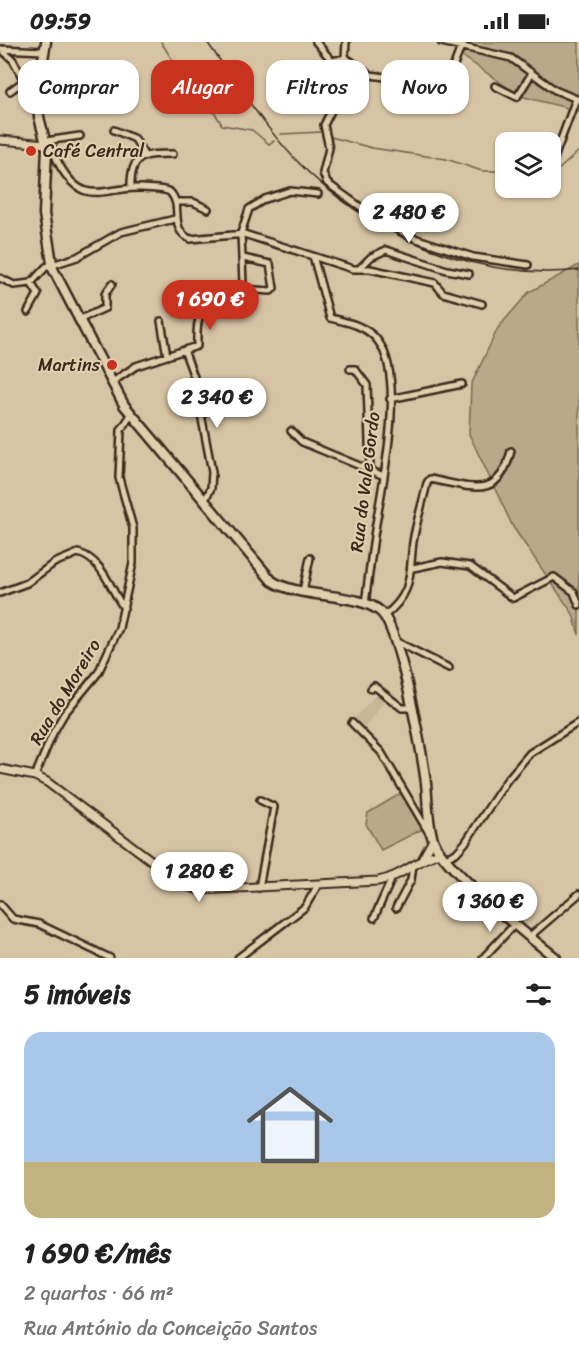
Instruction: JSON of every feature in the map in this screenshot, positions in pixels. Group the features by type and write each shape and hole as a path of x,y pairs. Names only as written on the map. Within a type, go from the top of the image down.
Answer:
{"main road":[{"path":"39,114 46,143 44,214 51,265 111,383 131,415 272,581 303,591 365,604 384,616 395,644 412,704 422,754 433,838 443,856 529,937 556,958"}],"street":[{"path":"316,42 332,61 346,58 371,75 399,79 438,78 448,73 461,47"},
{"path":"346,42 343,87 324,125 329,148 323,173 327,183 376,218 411,237 473,257 528,265"},
{"path":"441,42 511,58 555,90 577,99 561,140"},
{"path":"0,49 45,46"},
{"path":"0,49 13,60 18,68"},
{"path":"495,86 517,97 532,73"},
{"path":"10,91 18,85"},
{"path":"114,130 135,139 144,155"},
{"path":"0,140 46,143 80,136"},
{"path":"46,143 51,145 60,165 74,185 84,193 131,188 165,189 173,195 176,202 175,219 180,233 190,239 242,233 353,269 435,283 443,292 482,304"},
{"path":"131,188 131,171 144,155 172,154"},
{"path":"241,289 242,233 249,209 265,199 296,190 318,194"},
{"path":"176,202 193,202 208,209"},
{"path":"0,278 14,285 31,284 51,265 77,257 121,231 175,219"},
{"path":"359,269 371,257 386,250 447,270 469,274"},
{"name":"Rua do Vale Gordo","path":"313,256 330,318 361,327 378,340 388,359 390,399 384,476 365,604"},
{"path":"111,383 136,366 197,346 199,317 205,310 241,289 272,291 274,288 270,264 243,258"},
{"path":"28,312 38,294 31,284"},
{"path":"78,320 105,308 105,294 112,284"},
{"path":"161,321 167,356"},
{"path":"184,350 194,377 212,472 211,488 204,502"},
{"path":"350,369 356,369 367,385 370,469"},
{"path":"390,399 462,384"},
{"name":"Rua do Moreiro","path":"35,776 64,714 98,673 119,628 130,582 133,528 119,478 121,430 131,415"},
{"path":"291,431 302,442 384,476"},
{"path":"384,616 407,591 413,568 414,541 427,483 430,479 464,486 484,486 497,483 506,471 511,451"},
{"path":"0,593 27,583 54,563 78,553 93,561 100,568 124,608"},
{"path":"303,591 310,558"},
{"path":"413,568 442,562 470,567 513,598 554,577 574,592 579,605"},
{"path":"395,644 399,643 449,668"},
{"path":"371,689 374,686 398,705 412,704"},
{"path":"423,858 456,853 507,780 530,753 579,722"},
{"path":"0,769 35,776 64,794 189,887 210,891 392,878 423,858 433,838 381,752 352,723"},
{"path":"259,888 274,807 260,800"},
{"path":"396,908 411,880 413,865"},
{"path":"374,918 392,878"},
{"path":"238,958 305,907 318,885"},
{"path":"529,937 579,894"},
{"path":"0,904 13,919 39,924 110,958"},
{"path":"483,958 515,924"}],"shaded area":[{"path":"442,42 579,42 579,111 520,96"},
{"path":"579,265 579,635 573,614 513,527 469,434 471,385 498,328 529,292"},
{"path":"378,692 386,699 363,729 354,719"},
{"path":"403,792 423,829 381,850 366,824 368,813"}],"waterway":[{"path":"161,42 186,81 199,86 222,125 252,130 269,144 274,141"},
{"path":"281,134 321,132"},
{"path":"331,137 372,148 446,159 482,171 495,171"},
{"path":"561,167 579,151"}],"railway":[{"path":"207,42 249,102 295,159 323,186 389,230 425,247 462,260 501,268 540,272 579,270"}],"place":[{"name":"Café Central","path":"31,151"},
{"name":"Martins","path":"112,365"}]}
